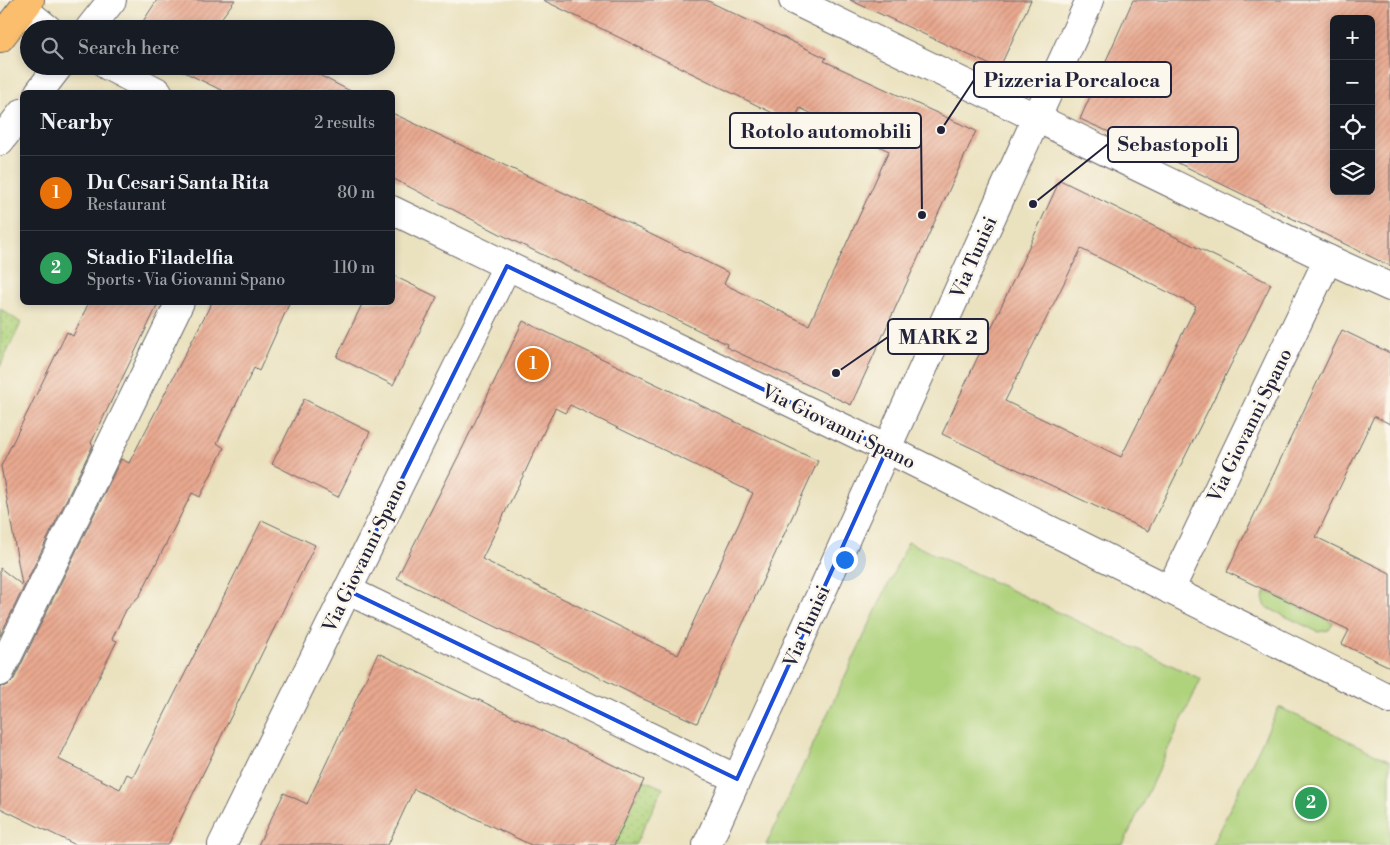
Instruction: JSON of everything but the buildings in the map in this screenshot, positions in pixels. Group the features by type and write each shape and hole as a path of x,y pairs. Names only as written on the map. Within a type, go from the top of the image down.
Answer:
{"main road":[{"path":"0,38 27,4"}],"street":[{"path":"96,20 112,0"},
{"path":"793,0 1328,259 1390,287"},
{"name":"Via Tunisi","path":"707,845 1090,0"},
{"path":"27,4 40,20"},
{"path":"41,90 52,75"},
{"path":"125,75 154,90"},
{"path":"0,141 20,116"},
{"name":"Via Giovanni Spano","path":"395,211 887,449 1390,699"},
{"name":"Via Giovanni Spano","path":"1170,590 1328,259"},
{"name":"Via Giovanni Spano","path":"222,845 507,266"},
{"path":"0,672 179,305"},
{"path":"347,590 737,779"}],"highlighted area":[{"path":"507,266 887,449 737,779 347,590"}],"green space":[{"path":"0,310 21,323 0,367"},
{"path":"908,542 1201,679 1123,845 766,845"},
{"path":"1266,591 1333,623 1329,630 1318,632 1266,607 1263,598"},
{"path":"1279,707 1390,761 1390,845 1212,845"},
{"path":"644,780 663,788 635,845 614,845"}],"place":[{"name":"Pizzeria Porcaloca","path":"941,130"},
{"name":"Sebastopoli","path":"1033,204"},
{"name":"Rotolo automobili","path":"922,215"},
{"name":"Du Cesari Santa Rita","path":"533,364"},
{"name":"MARK 2","path":"836,373"},
{"name":"Stadio Filadelfia","path":"1311,803"}]}
